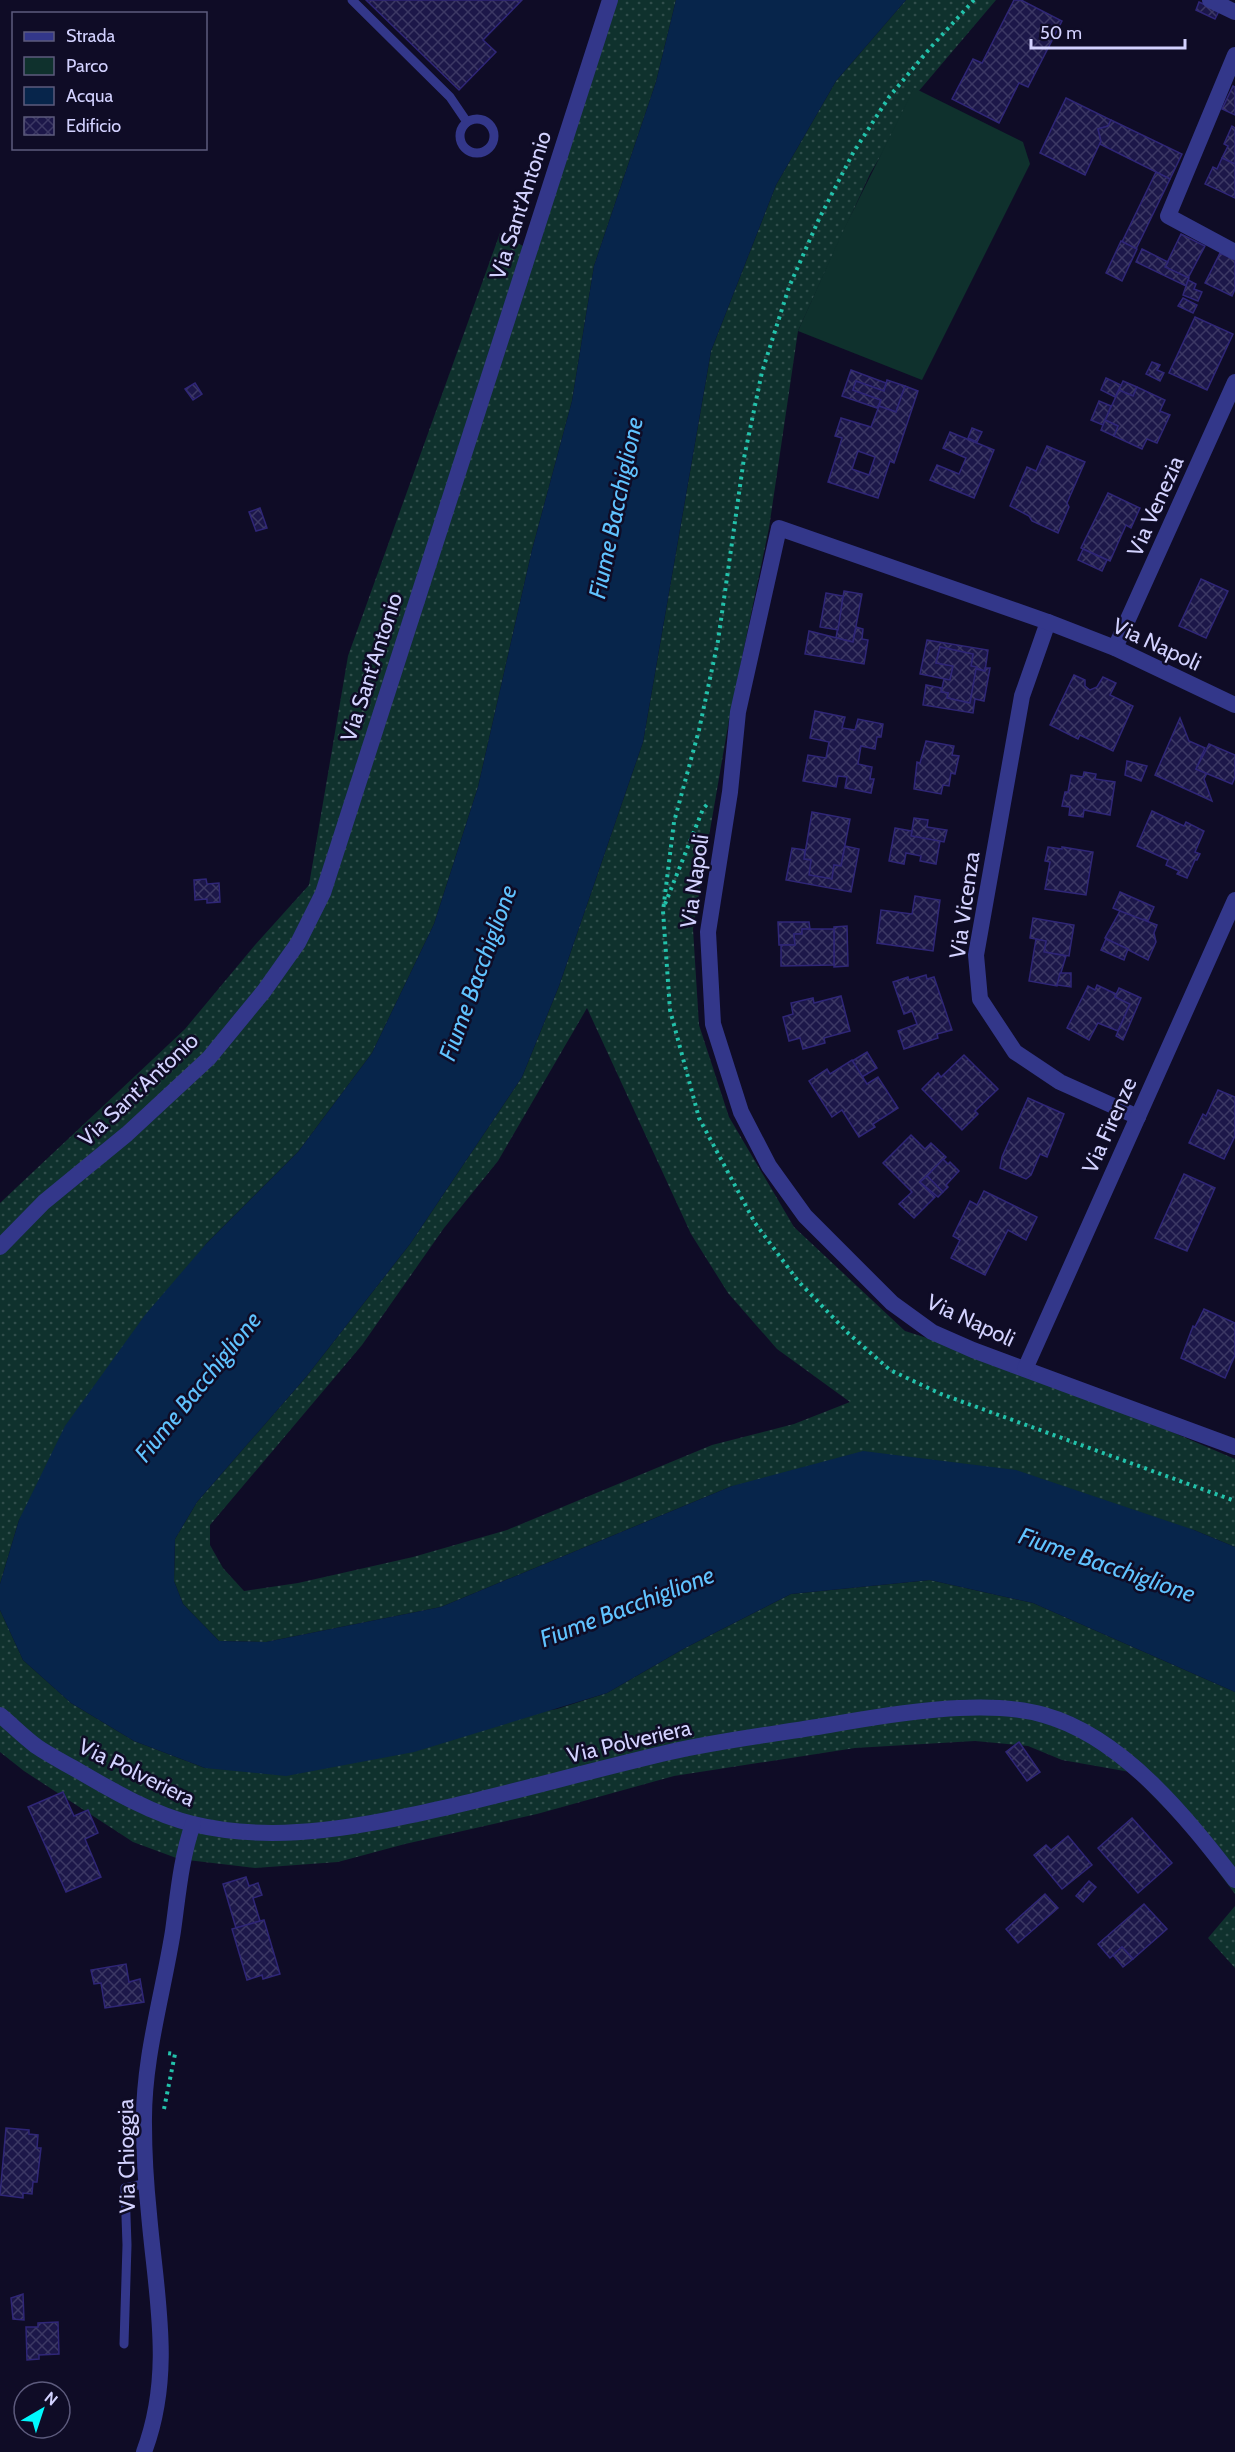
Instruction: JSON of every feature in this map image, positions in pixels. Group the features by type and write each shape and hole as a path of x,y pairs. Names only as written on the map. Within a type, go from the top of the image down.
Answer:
{"street":[{"name":"Via Sant'Antonio","path":"1,1244 44,1202 127,1134 209,1058 264,991 298,943 323,892 609,0"},
{"path":"1210,0 1235,12"},
{"path":"1235,55 1168,216 1235,252"},
{"name":"Via Venezia","path":"1115,648 1235,382"},
{"name":"Via Napoli","path":"1235,705 1115,648 1048,622 779,528 738,712 730,792 708,932 713,1024 741,1112 764,1157 805,1216 892,1304 933,1332 973,1350 1235,1447"},
{"name":"Via Vicenza","path":"1048,622 1022,696 976,954 980,999 1015,1052 1060,1082 1138,1117"},
{"name":"Via Firenze","path":"1025,1369 1235,900"},
{"name":"Via Polveriera","path":"0,1715 37,1746 108,1788 166,1816 193,1824 234,1831 305,1833 418,1814 684,1749 859,1720 964,1708 1011,1707 1047,1715 1086,1733 1132,1766 1193,1825 1235,1880"},
{"name":"Via Chioggia","path":"144,2452 152,2430 162,2366 144,2122 151,2051 186,1845 193,1824"}],"lane":[{"path":"352,0 450,97 467,122"},
{"path":"124,2344 127,2245 125,2188 147,2183"}],"path":[{"path":"974,0 889,97 853,153 789,287 762,372 744,458 718,641 699,730 674,822 663,910 670,1010 699,1118 755,1223 798,1281 849,1334 890,1370 951,1398 1235,1501"},
{"path":"663,910 703,809 719,792 730,792"},
{"path":"151,2051 175,2054 163,2116"}],"green space":[{"path":"612,0 676,0 656,82 594,266 572,401 532,550 478,787 434,924 372,1053 298,1152 206,1244 19,1520 0,1584 0,1203 185,1029 309,885 348,656 500,233 530,250"},
{"path":"906,0 996,0 918,92 870,174 798,331 769,528 729,720 693,929 699,1025 729,1117 794,1227 905,1331 1025,1369 1235,1459 1235,1547 1194,1530 732,1486 441,1607 266,1642 219,1641 183,1604 174,1581 175,1539 197,1502 306,1377 410,1244 522,1077 559,986 643,742 711,351 776,185 836,81","holes":["587,1008 691,1234 728,1293 777,1349 850,1402 794,1424 712,1445 507,1530 413,1557 298,1583 244,1591 223,1568 210,1545 210,1525 362,1345 444,1228 498,1161"]},
{"path":"914,88 1023,142 1030,164 922,380 798,331 843,231"},
{"path":"930,1580 1033,1603 1235,1692 1235,1894 1189,1833 1130,1772 1062,1760 1028,1746 975,1741 855,1748 674,1776 537,1814 338,1862 255,1868 179,1859 133,1842 24,1771 0,1752 0,1610 23,1660 71,1703 134,1741 205,1768 557,1709 607,1693 685,1648 791,1594"},
{"path":"1235,1906 1235,1968 1208,1938"}],"water":[{"name":"Fiume Bacchiglione","path":"676,0 906,0 836,81 776,185 711,351 643,742 559,986 522,1077 410,1244 306,1377 197,1502 175,1539 174,1581 183,1604 219,1641 266,1642 441,1607 732,1486 863,1451 1016,1470 1194,1530 1235,1547 1235,1692 1033,1603 930,1580 791,1594 685,1648 607,1693 414,1752 286,1776 205,1768 134,1741 71,1703 23,1660 0,1610 0,1584 19,1520 65,1426 145,1315 206,1244 298,1152 372,1053 434,924 478,787 532,550 572,401 594,266 656,82"}],"building":[{"path":"366,0 522,0 483,40 496,52 459,90"},
{"path":"1014,0 1021,0 1062,21 1028,87 1019,83 999,123 952,99 973,59 982,63"},
{"path":"1199,2 1219,11 1215,19 1196,10"},
{"path":"1233,86 1235,87 1235,115 1222,109"},
{"path":"1066,98 1111,120 1108,126 1098,129 1101,141 1085,175 1040,153"},
{"path":"1111,120 1182,154 1170,179 1100,144 1098,129 1108,126"},
{"path":"1232,126 1235,128 1235,164 1222,158 1228,146 1224,144"},
{"path":"1222,158 1235,164 1235,198 1205,184 1213,167 1217,169"},
{"path":"1156,172 1170,179 1136,249 1122,242"},
{"path":"1181,234 1205,246 1188,278 1165,267"},
{"path":"1121,241 1137,249 1122,281 1106,273"},
{"path":"1142,249 1168,262 1165,267 1189,278 1186,286 1136,262"},
{"path":"1220,253 1235,260 1235,289 1232,296 1205,283"},
{"path":"1188,280 1196,284 1194,289 1202,292 1198,301 1183,295"},
{"path":"1183,298 1197,305 1193,313 1178,306"},
{"path":"1195,317 1233,334 1207,390 1169,373"},
{"path":"1152,362 1160,365 1157,370 1164,373 1160,381 1146,374"},
{"path":"851,370 886,383 884,391 856,381 853,390 881,400 877,408 842,396"},
{"path":"1106,378 1121,385 1115,397 1101,390"},
{"path":"887,380 905,386 896,412 879,406 881,400 853,390 856,381 884,391"},
{"path":"1123,381 1137,387 1133,396 1119,390"},
{"path":"195,383 202,394 193,400 185,389"},
{"path":"905,386 918,391 894,463 890,461 878,498 828,482 842,438 835,436 841,418 871,427 879,406 896,412","holes":["858,451 875,457 869,475 852,469"]},
{"path":"1137,387 1165,400 1160,411 1170,415 1157,443 1147,439 1142,449 1114,436 1118,426 1105,420 1119,390 1133,396"},
{"path":"1099,401 1111,406 1103,425 1091,420"},
{"path":"1105,420 1118,426 1114,436 1101,430"},
{"path":"972,428 982,432 977,442 968,438"},
{"path":"950,432 994,450 974,498 930,480 937,465 959,474 966,458 943,448"},
{"path":"1047,446 1085,462 1067,503 1069,507 1058,533 1032,521 1029,516 1010,506 1027,467 1036,471"},
{"path":"1108,493 1140,508 1131,528 1126,525 1110,561 1081,548"},
{"path":"260,508 267,528 256,531 249,512"},
{"path":"1083,549 1107,560 1102,571 1078,560"},
{"path":"1201,579 1228,591 1206,638 1179,626"},
{"path":"844,591 862,594 853,642 836,638"},
{"path":"826,593 843,596 838,630 820,627"},
{"path":"856,627 863,629 862,639 868,640 864,664 805,654 809,631 853,642"},
{"path":"927,640 988,650 985,671 971,666 973,654 940,647 936,663 953,666 950,680 920,674"},
{"path":"940,647 973,654 971,666 977,667 970,703 947,698 948,693 941,692 944,679 950,680 953,666 936,663"},
{"path":"985,668 990,668 984,701 975,699 973,713 923,705 926,685 942,688 941,692 948,693 947,698 970,703 976,669 985,671"},
{"path":"1074,675 1085,680 1085,686 1090,690 1097,687 1103,677 1116,683 1110,695 1133,706 1113,751 1080,735 1078,739 1050,725"},
{"path":"815,711 845,717 842,728 855,730 858,719 883,724 881,737 877,737 875,749 861,746 858,764 872,767 870,779 874,779 871,793 845,788 847,777 838,776 836,787 803,781 808,755 826,758 829,742 810,738"},
{"path":"1180,718 1189,741 1205,748 1196,769 1207,773 1204,779 1212,801 1155,775"},
{"path":"926,741 954,746 952,755 959,756 955,774 951,773 949,786 943,785 941,794 914,789 917,762 920,763"},
{"path":"1209,744 1235,755 1235,777 1232,784 1196,769"},
{"path":"1127,761 1147,766 1141,781 1125,775"},
{"path":"1084,772 1096,774 1095,779 1115,782 1110,815 1084,810 1083,817 1069,815 1070,807 1062,806 1065,792 1068,792 1071,775 1083,777"},
{"path":"1152,811 1184,826 1186,822 1204,831 1195,852 1200,854 1187,878 1177,874 1179,871 1166,865 1168,860 1137,846"},
{"path":"812,812 850,819 841,866 834,865 832,879 809,875 811,860 804,859"},
{"path":"914,818 928,820 927,827 947,830 944,842 911,836"},
{"path":"895,828 912,831 911,836 940,841 936,864 920,861 921,856 906,853 904,864 889,861"},
{"path":"845,846 859,849 851,892 786,880 792,848 805,850 804,859 811,860 809,875 832,879 834,865 841,866"},
{"path":"1048,847 1093,852 1086,895 1045,889 1050,862 1045,861"},
{"path":"206,879 207,884 219,883 220,902 207,903 207,899 195,900 194,880"},
{"path":"1120,892 1154,907 1148,921 1113,908"},
{"path":"915,896 940,900 933,951 877,943 881,910 912,914"},
{"path":"1120,911 1157,925 1154,933 1156,942 1148,960 1105,938"},
{"path":"1033,918 1074,925 1069,956 1044,952 1046,941 1030,938"},
{"path":"778,922 809,922 810,929 802,929 802,934 794,934 795,945 779,945"},
{"path":"847,926 848,966 834,967 834,927"},
{"path":"802,929 834,929 834,965 781,966 781,945 795,945 794,934 802,934"},
{"path":"1036,939 1046,941 1044,952 1066,956 1057,986 1029,981"},
{"path":"1106,939 1128,949 1124,960 1101,950"},
{"path":"1060,973 1071,973 1071,987 1057,985"},
{"path":"926,975 927,979 934,977 952,1030 937,1034 938,1038 904,1049 898,1031 917,1024 912,1011 904,1014 893,982"},
{"path":"1097,985 1130,1004 1118,1031 1098,1023 1089,1040 1067,1028 1088,986 1095,990"},
{"path":"1119,988 1141,998 1123,1040 1116,1036 1130,1004 1115,997"},
{"path":"841,996 850,1031 824,1038 825,1043 803,1049 800,1038 789,1041 783,1017 793,1014 791,1003 813,998 814,1003"},
{"path":"867,1052 877,1068 862,1077 852,1061"},
{"path":"964,1055 998,1089 975,1111 978,1114 962,1130 922,1089 938,1073 941,1077"},
{"path":"852,1060 867,1084 878,1077 898,1108 873,1124 875,1127 859,1137 842,1110 832,1117 809,1081 827,1069 830,1074"},
{"path":"1218,1090 1235,1097 1235,1136 1224,1159 1189,1143 1203,1114 1206,1116"},
{"path":"1028,1098 1064,1114 1047,1157 1040,1154 1031,1175 1026,1179 1000,1168 1002,1157"},
{"path":"911,1135 925,1149 931,1143 946,1157 920,1182 935,1197 914,1218 899,1204 912,1192 883,1163"},
{"path":"943,1159 959,1171 946,1185 948,1187 943,1192 927,1176"},
{"path":"1184,1174 1215,1188 1187,1251 1155,1238"},
{"path":"927,1176 943,1192 938,1197 920,1182"},
{"path":"984,1191 1037,1217 1026,1240 1008,1230 985,1275 951,1258 960,1240 953,1236 970,1201 977,1205"},
{"path":"1204,1309 1235,1323 1235,1355 1225,1378 1181,1358 1193,1326 1195,1327"},
{"path":"1019,1742 1040,1772 1027,1781 1006,1752"},
{"path":"63,1792 74,1816 88,1810 98,1833 85,1839 101,1877 66,1892 28,1807"},
{"path":"1132,1818 1172,1863 1138,1893 1098,1848"},
{"path":"1068,1836 1092,1865 1062,1889 1034,1855 1046,1845 1051,1850"},
{"path":"246,1877 249,1886 258,1883 262,1895 253,1898 260,1921 236,1928 223,1884"},
{"path":"1089,1881 1096,1887 1083,1902 1076,1896"},
{"path":"1045,1894 1058,1908 1018,1943 1006,1929"},
{"path":"1144,1904 1167,1929 1133,1959 1122,1947 1110,1958 1098,1944"},
{"path":"264,1920 280,1974 263,1979 262,1975 247,1980 232,1929"},
{"path":"1122,1947 1133,1959 1123,1967 1113,1955"},
{"path":"126,1964 129,1982 140,1979 144,2002 105,2008 101,1983 94,1984 91,1970"},
{"path":"6,2128 29,2130 29,2134 38,2135 37,2148 41,2148 37,2182 33,2182 32,2194 23,2193 23,2198 0,2195"},
{"path":"23,2294 24,2320 13,2319 11,2298"},
{"path":"58,2322 59,2354 39,2355 39,2359 27,2360 26,2327 38,2327 38,2323"}]}
